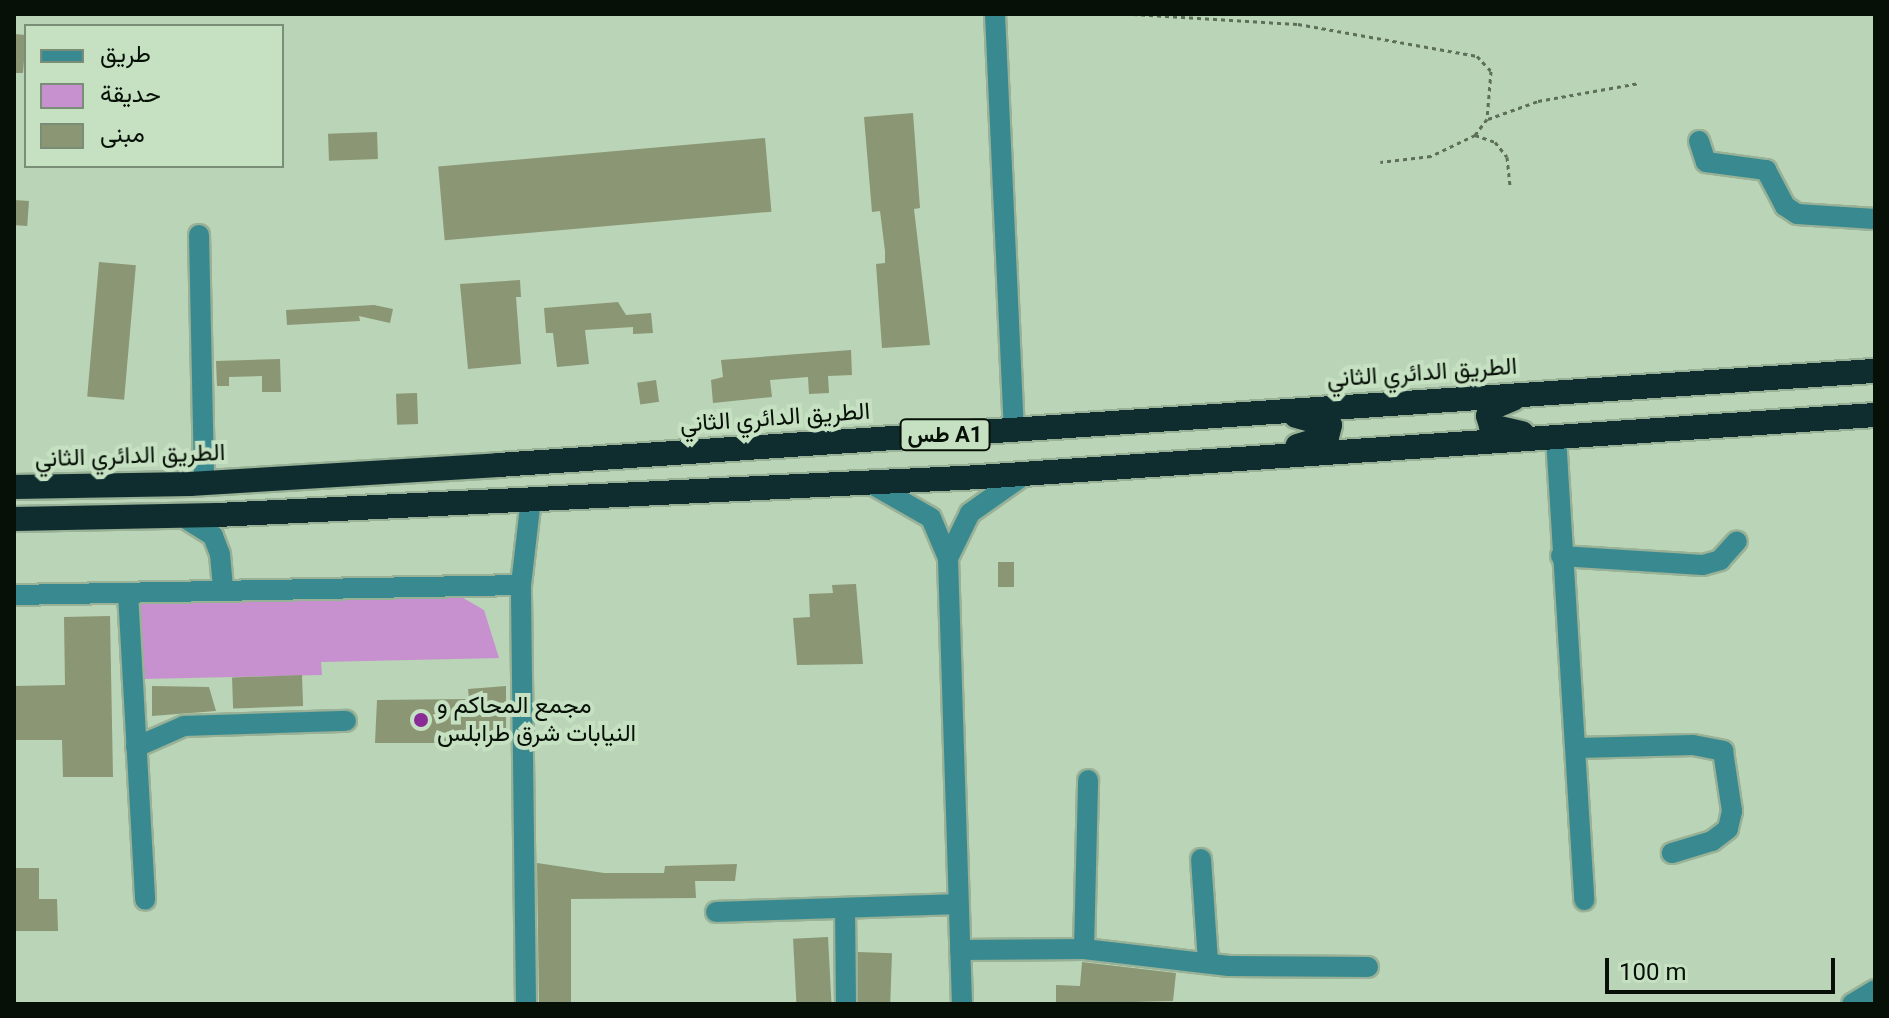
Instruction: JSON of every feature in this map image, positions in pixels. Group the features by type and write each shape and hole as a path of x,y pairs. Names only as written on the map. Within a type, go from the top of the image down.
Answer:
{"highway":[{"name":"الطريق الدائري الثاني","path":"14,487 204,483 1875,371"},
{"path":"1535,394 1490,409 1491,426 1556,437"},
{"path":"1024,475 1306,445 1327,437 1330,425 1318,419 1258,411"},
{"name":"طس A1","path":"14,519 180,515 1024,475 1875,415"}],"street":[{"path":"995,14 1014,431"},
{"path":"1699,141 1706,162 1766,170 1785,206 1797,214 1875,219"},
{"path":"199,235 204,483"},
{"path":"1556,437 1561,556 1578,748 1584,900"},
{"path":"948,558 970,513 1024,475"},
{"path":"870,483 931,518 948,558 962,1004"},
{"path":"526,1004 521,585 531,498"},
{"path":"180,515 213,536 220,554 223,591"},
{"path":"1561,556 1703,565 1720,560 1737,541"},
{"path":"14,595 521,585"},
{"path":"128,593 145,900"},
{"path":"136,747 184,726 346,721"},
{"path":"1578,748 1693,745 1723,751 1732,811 1728,829 1712,841 1672,853"},
{"path":"1084,949 1088,780"},
{"path":"1201,859 1208,963"},
{"path":"716,912 958,904"},
{"path":"845,908 846,1004"},
{"path":"960,950 1084,949 1208,963 1368,967"},
{"path":"1852,1004 1875,990"}],"path":[{"path":"1133,14 1298,24 1477,56 1491,71 1487,119 1475,135 1431,156 1380,162"},
{"path":"1487,119 1538,101 1639,83"},
{"path":"1475,135 1495,142 1507,157 1510,188"}],"green space":[{"path":"451,591 484,610 499,658 321,662 322,675 142,679 137,604 142,598"}],"building":[{"path":"14,34 24,35 23,73 14,73"},
{"path":"913,113 920,208 914,209 930,345 882,348 876,264 885,263 885,251 880,211 872,212 864,117"},
{"path":"377,132 378,159 329,161 328,134"},
{"path":"765,138 771,212 445,240 438,167"},
{"path":"14,200 29,201 27,226 14,225"},
{"path":"99,262 136,265 124,400 87,396"},
{"path":"520,280 521,297 516,297 521,364 468,369 460,284"},
{"path":"618,302 626,315 651,313 653,333 633,334 633,327 585,330 589,364 557,367 553,333 546,333 544,308"},
{"path":"374,305 393,309 390,323 359,316 360,321 287,325 286,310"},
{"path":"851,350 852,375 828,376 829,393 809,394 808,377 770,380 772,397 713,403 711,380 723,377 721,360"},
{"path":"280,359 281,392 262,392 262,376 229,377 229,386 217,386 216,361"},
{"path":"656,380 659,402 640,404 637,383"},
{"path":"417,393 418,424 397,425 396,394"},
{"path":"998,562 1014,562 1014,587 998,587"},
{"path":"856,584 863,664 797,665 793,618 810,617 809,594 833,593 832,585"},
{"path":"110,616 113,777 63,777 62,740 14,740 14,686 65,685 64,617"},
{"path":"302,675 303,706 233,708 232,677"},
{"path":"152,686 209,687 216,711 152,716"},
{"path":"506,686 506,743 375,743 377,700 469,699 468,689"},
{"path":"537,863 604,873 664,873 665,866 737,864 735,881 695,881 696,898 571,899 571,1004 539,1004"},
{"path":"14,868 39,868 39,899 57,899 58,931 14,931"},
{"path":"828,937 832,1004 796,1004 793,939"},
{"path":"858,952 892,953 890,1004 856,1004"},
{"path":"1082,962 1176,973 1173,1001 1056,1004 1056,985 1080,986"}],"place":[{"name":"مجمع المحاكم و النيابات شرق طرابلس","path":"421,720"}]}
